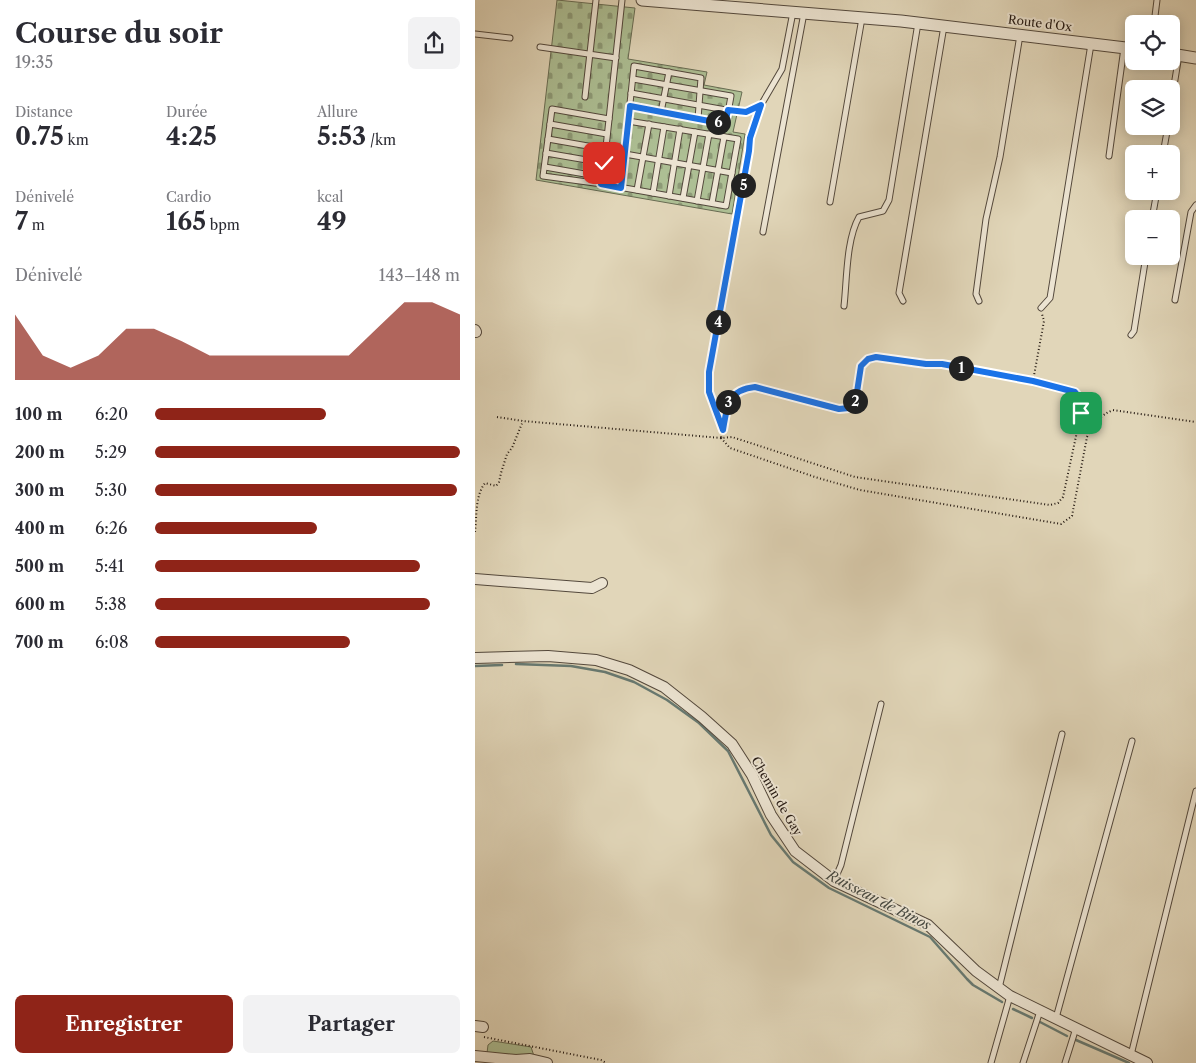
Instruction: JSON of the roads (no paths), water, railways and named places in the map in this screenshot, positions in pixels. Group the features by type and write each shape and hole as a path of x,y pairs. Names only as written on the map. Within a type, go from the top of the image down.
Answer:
{"street":[{"name":"Route d'Ox","path":"642,0 862,17 1125,48"},
{"name":"Route d'Ox","path":"692,0 799,12"},
{"path":"1180,56 1196,58"},
{"path":"475,579 592,588 602,583"},
{"name":"Chemin de Gay","path":"475,658 548,656 597,660 629,670 664,687 732,744 753,775 771,816 795,851 834,882 928,926 976,971 1010,996 1147,1063"},
{"path":"475,1056 515,1060 530,1059 547,1063"}],"lane":[{"path":"585,97 596,0"},
{"path":"601,184 622,0"},
{"path":"1155,15 1157,0"},
{"path":"631,92 746,112 761,105 782,69 799,12"},
{"path":"763,232 799,12"},
{"path":"830,202 862,17"},
{"path":"844,306 850,246 857,221 859,217 883,211 889,200 919,23"},
{"path":"903,300 899,293 944,26"},
{"path":"475,34 510,38"},
{"path":"979,300 976,294 986,219 1000,158 1020,34"},
{"path":"1041,308 1050,298 1091,44"},
{"path":"540,47 616,58"},
{"path":"621,188 634,66 701,78 698,119"},
{"path":"1109,156 1125,70"},
{"path":"661,112 669,72"},
{"path":"630,106 725,124 731,96 633,80"},
{"path":"609,119 552,109 543,176 726,206 738,139 628,121"},
{"path":"550,124 607,134"},
{"path":"637,190 649,124"},
{"path":"653,193 664,127"},
{"path":"669,196 680,130"},
{"path":"683,198 695,132"},
{"path":"697,200 709,134"},
{"path":"712,203 724,137"},
{"path":"548,139 605,148"},
{"path":"547,153 604,163"},
{"path":"625,154 732,173"},
{"path":"545,167 602,177"},
{"path":"1175,300 1191,212 1196,205"},
{"path":"1131,335 1134,331 1145,265"},
{"path":"834,882 841,865 881,704"},
{"path":"999,989 1062,734"},
{"path":"1055,1019 1132,741"},
{"path":"1131,1055 1196,791"},
{"path":"991,1063 1010,996"},
{"path":"1023,1063 1040,1011"},
{"path":"1065,1063 1076,1028"}],"waterway":[{"name":"Ruisseau de Binos","path":"516,664 571,666 605,672 634,682 667,700 699,723 728,751 771,835 793,862 829,888 930,937 973,985 1002,1002"},
{"name":"Ruisseau de Binos","path":"475,666 502,665"},
{"name":"Ruisseau de Binos","path":"1013,1009 1032,1018"},
{"name":"Ruisseau de Binos","path":"1040,1022 1067,1036"},
{"name":"Ruisseau de Binos","path":"1076,1040 1129,1063"}]}
